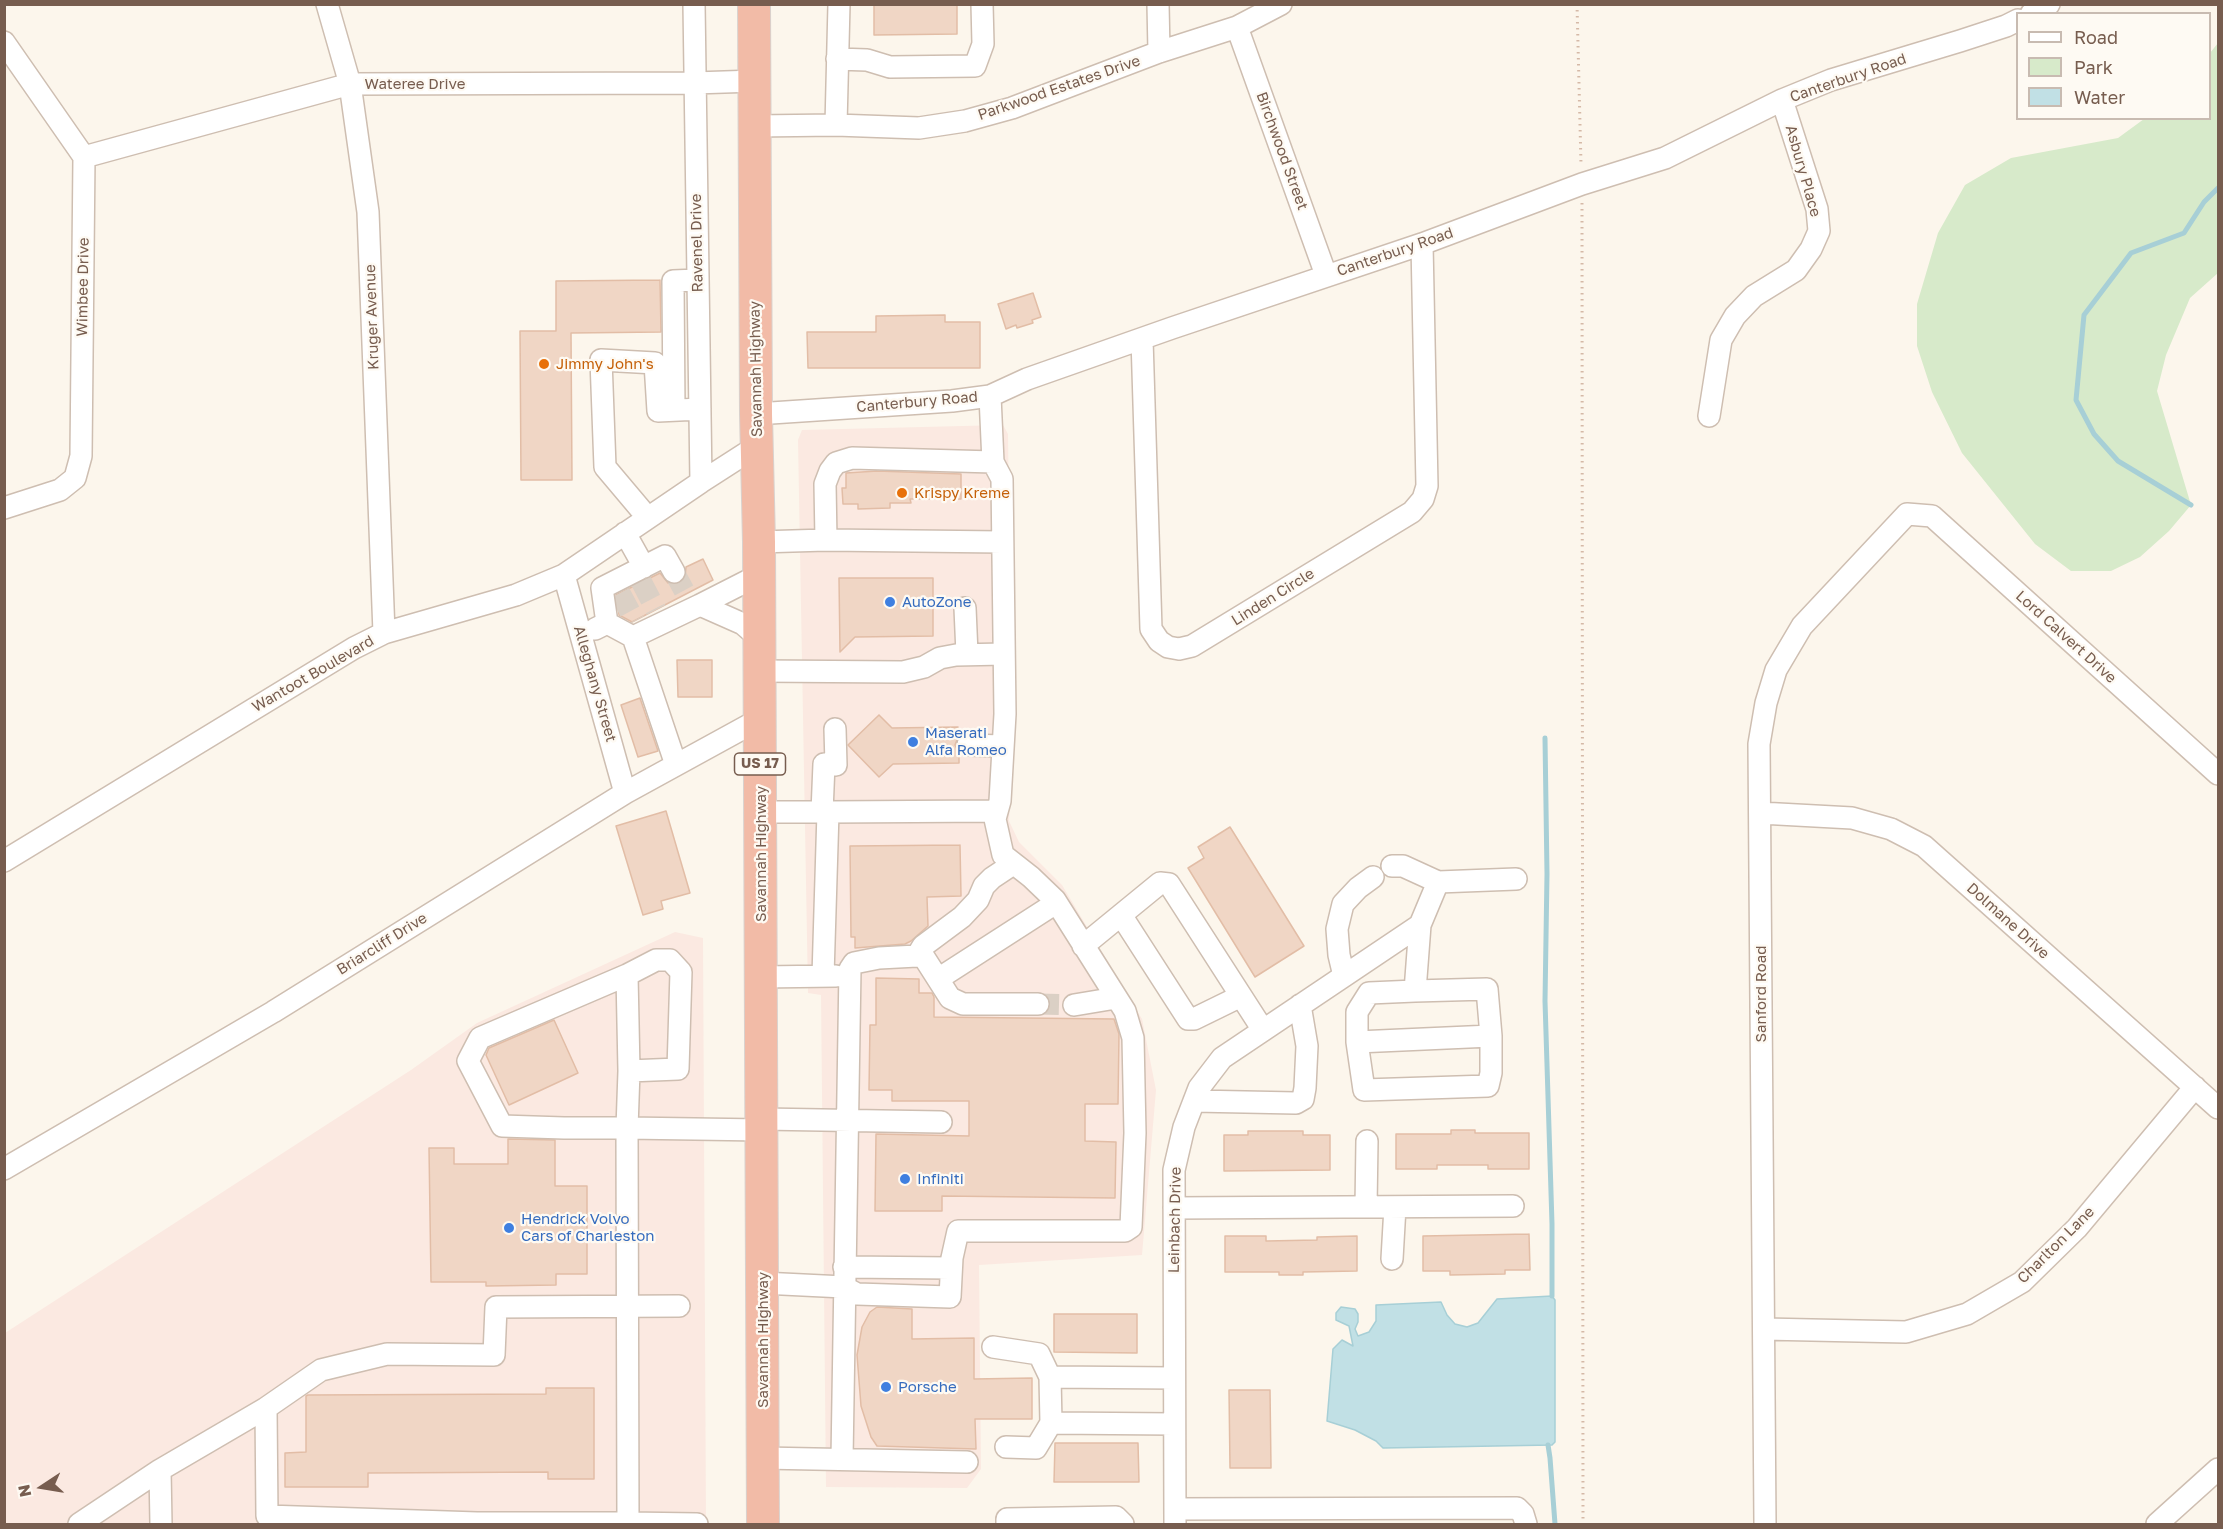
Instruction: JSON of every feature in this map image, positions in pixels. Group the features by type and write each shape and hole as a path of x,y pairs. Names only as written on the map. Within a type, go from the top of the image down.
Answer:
{"highway":[{"name":"Savannah Highway","path":"754,4 761,812 763,1524"}],"street":[{"name":"Kruger Avenue","path":"327,4 350,84 368,212 384,633"},
{"name":"Ravenel Drive","path":"694,4 701,482"},
{"path":"836,125 838,4"},
{"path":"837,59 867,60 890,67 975,66 982,44 981,4"},
{"path":"1158,4 1159,52"},
{"name":"Parkwood Estates Drive","path":"755,126 836,125 919,128 964,121 1012,108 1159,52 1237,27 1281,4"},
{"path":"2035,12 2049,4"},
{"name":"Canterbury Road","path":"756,414 952,401 990,396 1027,379 1422,244 1582,184 1665,158 1782,100 1831,80 1972,37 2016,21"},
{"name":"Birchwood Street","path":"1237,27 1326,275"},
{"path":"4,42 84,157"},
{"name":"Wateree Drive","path":"84,157 350,84 755,81"},
{"name":"Asbury Place","path":"1709,416 1721,340 1735,316 1754,296 1796,270 1811,249 1819,231 1817,209 1782,100"},
{"name":"Wimbee Drive","path":"4,508 60,490 75,478 81,456 84,157"},
{"name":"Linden Circle","path":"1142,339 1151,629 1159,641 1168,647 1179,649 1192,646 1412,512 1423,500 1427,486 1422,244"},
{"path":"674,410 673,280 698,280"},
{"path":"648,518 605,466 601,360 655,363 658,411 700,409"},
{"path":"844,1277 857,1294 950,1297 951,1268 958,1231 1125,1231 1131,1227 1135,1133 1132,1038 1125,1011 1056,903 1031,877 1003,855 995,819 1000,801 1003,746 1002,479 993,462 990,396"},
{"name":"Wantoot Boulevard","path":"4,861 333,661 384,633 516,595 564,575 757,446"},
{"path":"826,540 825,484 836,463 852,458 993,462"},
{"name":"Lord Calvert Drive","path":"1907,514 1932,516 2218,774"},
{"name":"Sanford Road","path":"1765,1524 1759,744 1766,703 1776,670 1802,626 1907,514"},
{"path":"626,533 640,573"},
{"path":"759,542 826,540 1002,542"},
{"path":"607,623 602,588 618,587 665,556 674,572"},
{"name":"Alleghany Street","path":"564,575 625,793"},
{"path":"582,636 607,623 636,630 659,616 759,575"},
{"path":"692,602 742,624 759,638"},
{"path":"965,608 967,654"},
{"path":"636,630 676,765"},
{"path":"759,671 903,672 924,667 940,658 967,654 1004,654"},
{"name":"Briarcliff Drive","path":"4,1168 273,1012 625,793 760,719"},
{"path":"824,976 824,764 836,765 835,729"},
{"path":"968,745 1003,746"},
{"path":"761,812 997,812"},
{"name":"Dolmane Drive","path":"1760,813 1852,818 1891,829 1924,846 2218,1108"},
{"path":"842,1459 850,969 854,963 879,958 917,956 923,946 962,917 978,900 984,886 992,878 1014,864"},
{"path":"1392,866 1403,866 1438,882 1516,879"},
{"path":"1344,976 1339,955 1337,929 1343,904 1358,888 1373,877"},
{"path":"1415,991 1420,925 1438,882"},
{"path":"1083,946 1160,883 1169,884 1263,1030"},
{"path":"938,979 1056,903"},
{"path":"1121,915 1188,1019 1194,1019 1241,996"},
{"name":"Leinbach Drive","path":"1175,1517 1174,1170 1184,1127 1199,1088 1222,1058 1420,925"},
{"path":"921,951 950,998 963,1005 1038,1004"},
{"path":"629,1071 678,1069 681,972 670,960 656,960 627,975 480,1038 468,1061 502,1126 627,1128 941,1122"},
{"path":"627,975 629,1071 627,1128 628,1523"},
{"path":"761,976 849,976"},
{"path":"1487,989 1491,1036 1491,1073 1488,1086 1364,1090 1357,1042 1357,1012 1369,993 1415,991 1487,989"},
{"path":"1074,1005 1116,998"},
{"path":"1194,1101 1296,1103 1302,1099 1305,1088 1307,1046 1300,1005"},
{"path":"1357,1042 1491,1036"},
{"name":"Charlton Lane","path":"1764,1329 1906,1332 1967,1314 2022,1282 2077,1228 2195,1087"},
{"path":"1366,1207 1367,1141"},
{"path":"1174,1208 1513,1206"},
{"path":"1392,1259 1395,1207"},
{"path":"762,1283 951,1268"},
{"path":"79,1524 160,1470 266,1408 321,1370 387,1354 494,1355 496,1307 679,1306"},
{"path":"993,1347 1039,1354 1050,1377 1051,1423 1036,1448 1006,1447"},
{"path":"1050,1377 1174,1378"},
{"path":"266,1408 267,1516 477,1523 697,1524"},
{"path":"1051,1423 1174,1424"},
{"path":"763,1458 967,1462"},
{"path":"2157,1524 2218,1469"},
{"path":"160,1470 161,1524"},
{"path":"1175,1517 1521,1516"},
{"path":"1007,1524 1007,1519 1116,1517 1123,1524"}],"path":[{"path":"1577,4 1582,184 1583,1524"}],"shaded area":[{"path":"1003,425 1008,434 1012,760 1009,821 1019,842 1062,885 1142,1019 1156,1090 1142,1255 979,1265 981,1469 967,1488 826,1487 821,995 808,993 798,440 802,430"},
{"path":"675,932 703,938 706,1524 5,1524 5,1333 411,1070 477,1023"}],"green space":[{"path":"2218,43 2218,273 2190,298 2166,355 2157,391 2191,505 2169,531 2140,557 2111,571 2071,571 2035,544 1962,453 1932,392 1917,346 1917,304 1938,233 1965,185 2011,158 2118,138 2143,120 2211,120 2211,52"}],"water":[{"path":"1552,1296 1555,1300 1555,1442 1552,1445 1383,1448 1376,1441 1355,1430 1327,1421 1333,1349 1342,1340 1353,1346 1349,1326 1336,1320 1336,1313 1341,1307 1355,1309 1358,1314 1355,1329 1358,1336 1369,1332 1376,1321 1376,1305 1441,1302 1447,1315 1455,1324 1467,1327 1478,1323 1497,1299"}],"building":[{"path":"874,4 957,4 957,34 874,35"},
{"path":"660,280 661,332 571,333 572,480 521,480 520,331 556,331 556,281"},
{"path":"1033,293 1041,317 1032,320 1033,323 1006,329 998,304"},
{"path":"945,315 945,322 980,322 980,368 808,368 807,332 876,332 876,316"},
{"name":"Krispy Kreme","path":"877,471 961,474 961,499 910,499 911,503 890,503 890,508 858,509 858,504 843,504 842,488 846,488 846,473"},
{"path":"703,559 713,580 632,622 619,615 616,595 660,573 668,583 680,583 685,578 686,567"},
{"path":"839,578 933,578 933,636 855,637 840,652"},
{"path":"677,660 712,660 712,697 678,697"},
{"path":"640,698 658,751 638,757 621,705"},
{"path":"879,715 892,728 958,727 955,745 959,753 959,763 893,764 879,777 848,745"},
{"path":"666,811 690,893 661,901 663,909 643,915 616,826"},
{"path":"1230,827 1304,946 1255,977 1188,868 1204,858 1198,847"},
{"path":"960,845 961,896 927,897 928,926 905,944 855,948 855,937 851,937 850,846"},
{"path":"876,978 919,979 919,993 932,993 934,997 934,1017 1114,1019 1119,1034 1118,1104 1085,1104 1085,1141 1116,1142 1115,1198 942,1196 942,1211 875,1211 876,1134 969,1136 969,1101 892,1101 892,1090 869,1090 870,1025 876,1025"},
{"path":"554,1020 578,1073 509,1105 486,1055 489,1048"},
{"path":"1451,1130 1475,1130 1475,1133 1529,1133 1529,1169 1488,1169 1488,1165 1437,1165 1437,1169 1396,1169 1396,1134 1451,1134"},
{"path":"1248,1131 1303,1131 1303,1135 1330,1135 1330,1170 1224,1171 1224,1135 1248,1135"},
{"name":"Hendrick Volvo Cars of Charleston","path":"508,1139 555,1140 555,1186 587,1186 587,1274 556,1274 556,1285 486,1286 486,1282 431,1282 429,1148 454,1148 454,1164 508,1164"},
{"path":"1529,1234 1530,1270 1505,1270 1505,1274 1450,1275 1450,1271 1423,1271 1423,1236"},
{"path":"1225,1236 1266,1236 1266,1241 1357,1236 1357,1271 1303,1272 1303,1275 1279,1275 1279,1272 1225,1272"},
{"path":"877,1307 912,1309 912,1339 974,1338 974,1379 1032,1378 1032,1419 975,1419 976,1449 877,1446 871,1437 861,1406 857,1355 862,1327 870,1312"},
{"path":"1054,1314 1137,1314 1137,1353 1054,1352"},
{"path":"546,1388 594,1388 594,1479 548,1479 548,1472 368,1473 368,1487 285,1487 285,1453 306,1452 306,1396 308,1395 546,1394"},
{"path":"1229,1390 1270,1390 1271,1468 1230,1468"},
{"path":"1055,1443 1138,1443 1139,1482 1054,1482"}],"waterway":[{"path":"2191,505 2118,461 2094,434 2076,400 2084,315 2131,253 2184,233 2204,202 2218,188"},
{"path":"1545,738 1547,874 1545,1001 1552,1296"},
{"path":"1548,1445 1555,1524"}],"tunnel":[{"path":"674,572 686,594"},
{"path":"641,581 656,610"},
{"path":"620,593 635,621"},
{"path":"1038,1004 1074,1005"}],"place":[{"name":"Jimmy John's","path":"544,364"},
{"name":"Krispy Kreme","path":"902,493"},
{"name":"AutoZone","path":"890,602"},
{"name":"Maserati Alfa Romeo","path":"913,742"},
{"name":"Infiniti","path":"905,1179"},
{"name":"Hendrick Volvo Cars of Charleston","path":"509,1228"},
{"name":"Porsche","path":"886,1387"}]}
